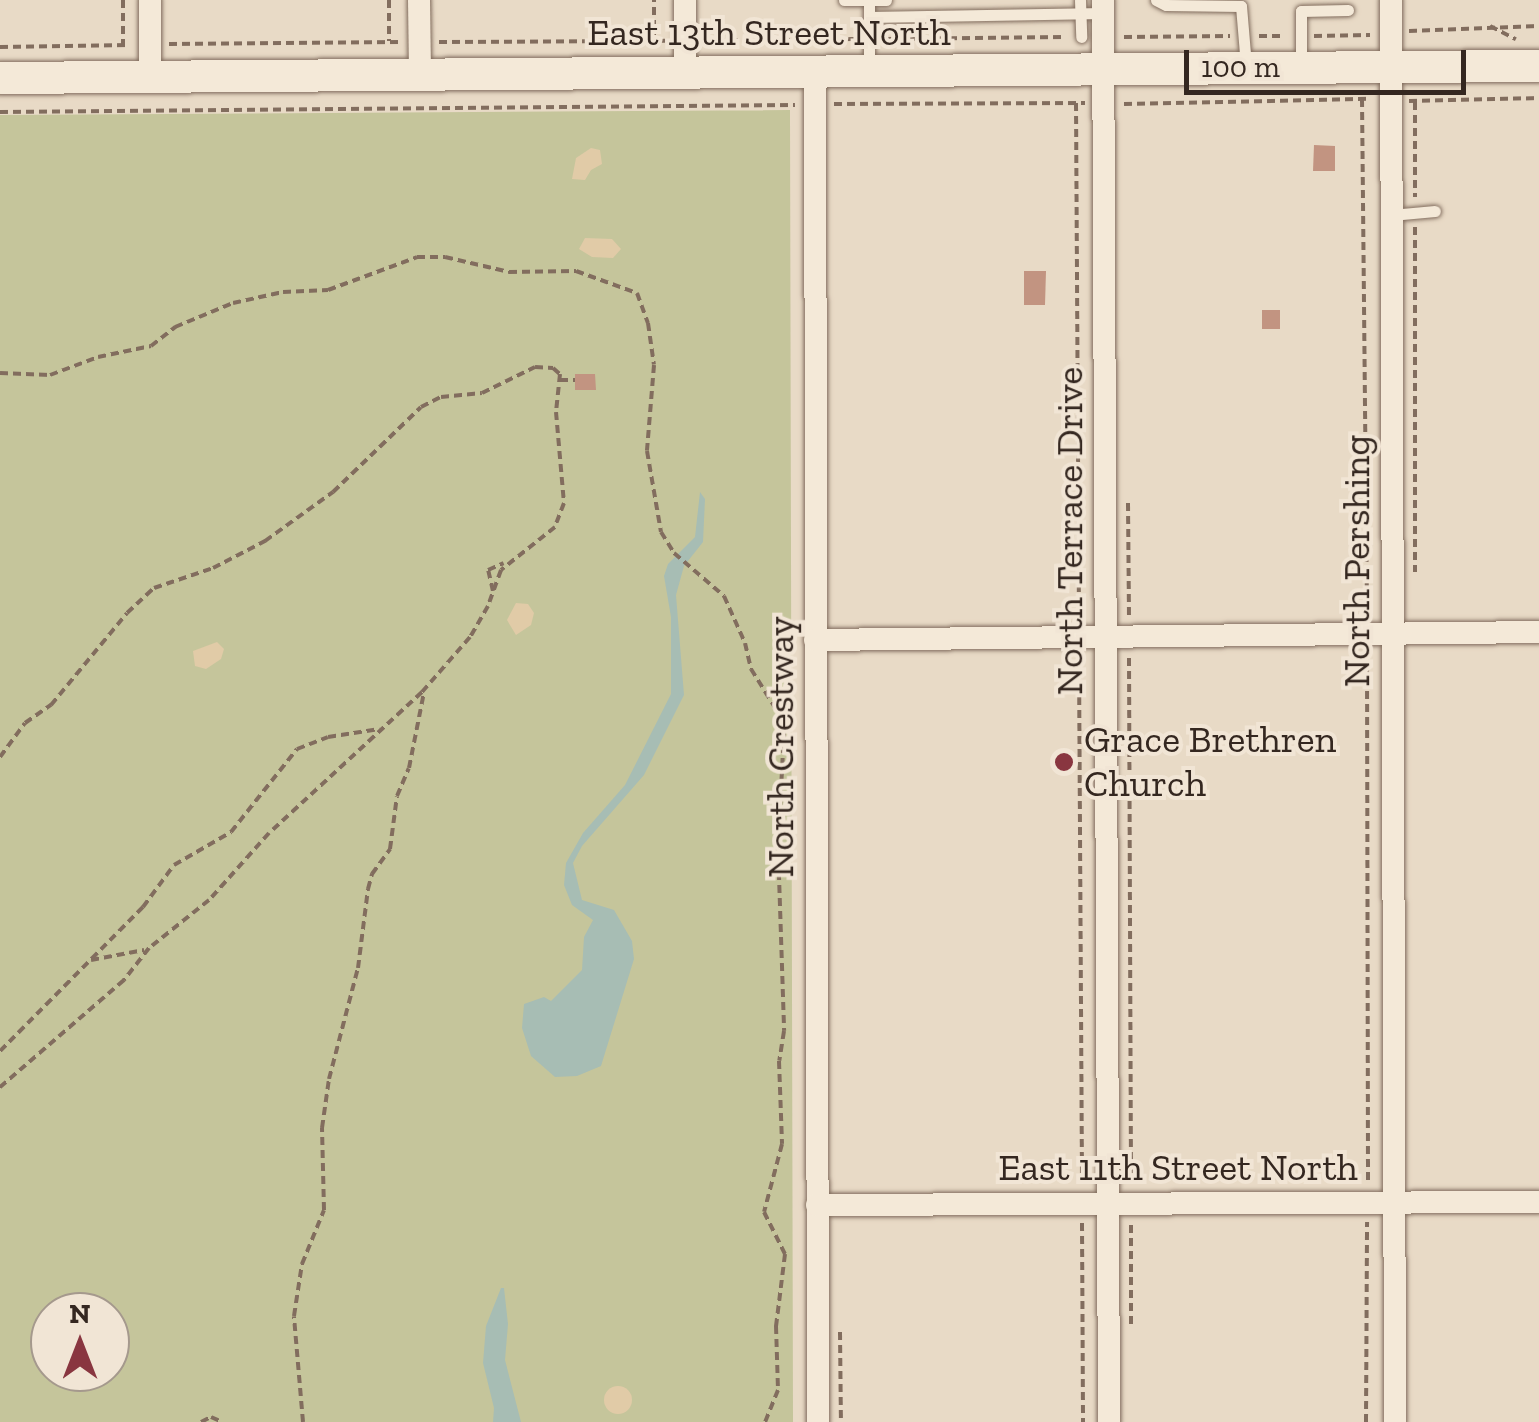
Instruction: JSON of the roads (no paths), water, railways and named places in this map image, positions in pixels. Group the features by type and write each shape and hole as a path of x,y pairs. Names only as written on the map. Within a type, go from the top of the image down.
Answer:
{"main road":[{"name":"East 13th Street North","path":"0,78 150,61 420,76 685,57 815,88 869,72 1104,86 1246,69 1301,52 1391,68 1539,66"}],"street":[{"path":"150,0 150,61"},
{"path":"420,0 420,76"},
{"path":"685,0 685,57"},
{"name":"North Pershing","path":"1390,0 1394,1422"},
{"name":"North Terrace Drive","path":"1087,14 1104,86 1117,635 1119,1204 1109,1422"},
{"name":"North Crestway","path":"815,88 818,1422"},
{"path":"815,640 1539,632"},
{"name":"East 11th Street North","path":"817,1205 1539,1202"}],"lane":[{"path":"844,0 868,10 1087,14"},
{"path":"868,10 886,0"},
{"path":"1156,0 1166,5 1241,6 1246,69"},
{"path":"1301,52 1298,5 1348,10"},
{"path":"868,10 869,72"},
{"path":"1391,216 1435,211"}],"place":[{"name":"Grace Brethren Church","path":"1064,762"}]}
